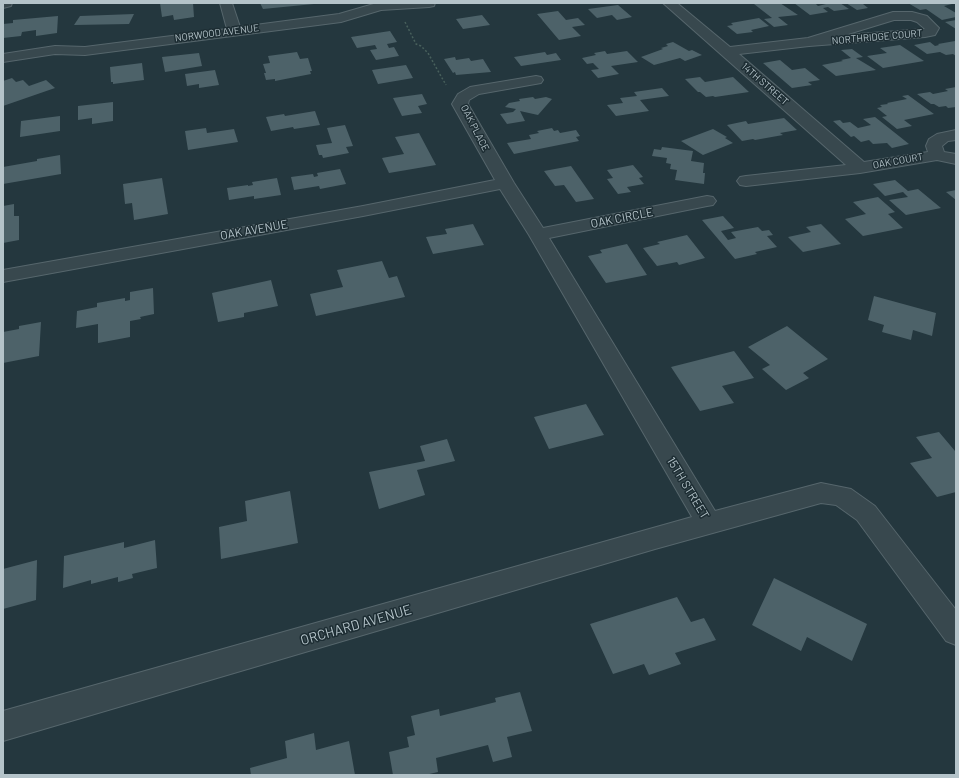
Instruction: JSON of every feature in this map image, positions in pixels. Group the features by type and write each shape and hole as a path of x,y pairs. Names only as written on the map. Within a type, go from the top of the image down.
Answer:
{"street":[{"path":"226,3 234,31"},
{"name":"NORWOOD AVENUE","path":"3,58 54,50 85,51 341,18 381,6 429,3"},
{"name":"14TH STREET","path":"669,3 727,51 860,168"},
{"name":"NORTHRIDGE COURT","path":"727,51 809,42 925,33 930,32 932,28 922,19 912,16 892,16 809,42"},
{"name":"OAK PLACE","path":"505,183 460,104 463,97 475,90 536,80"},
{"name":"OAK COURT","path":"937,154 934,146 935,142 943,137 956,135"},
{"name":"OAK COURT","path":"860,168 937,154 956,159"},
{"path":"746,181 860,168"},
{"name":"15TH STREET","path":"505,183 538,234 709,523 821,493 842,496 866,513 956,632"},
{"name":"OAK AVENUE","path":"3,276 363,211 505,183"},
{"name":"OAK CIRCLE","path":"538,234 707,201"},
{"name":"ORCHARD AVENUE","path":"3,726 709,523"}],"path":[{"path":"397,6 416,44 421,46 428,53 448,88 463,97"}],"building":[{"path":"160,3 193,3 194,17 174,20 173,15 162,17"},
{"path":"260,3 314,3 314,4 263,9"},
{"path":"780,3 798,15 778,17 788,25 774,27 764,19 772,18 754,4"},
{"path":"794,3 815,3 818,6 826,4 824,3 840,3 849,9 834,11 828,7 823,8 828,12 810,15"},
{"path":"846,3 867,3 863,4 868,8 857,10"},
{"path":"908,3 956,3 944,6 956,13 956,17 942,20 926,9 920,10"},
{"path":"618,5 632,17 617,20 612,15 597,18 588,9"},
{"path":"558,11 566,20 578,18 585,25 572,27 581,36 559,40 537,14"},
{"path":"134,14 129,24 74,25 80,16"},
{"path":"482,15 490,25 463,29 456,19"},
{"path":"58,16 57,33 36,36 36,30 22,32 21,36 3,38 3,24 13,23 13,20"},
{"path":"759,18 769,26 751,30 753,32 737,34 727,26 733,25 731,23"},
{"path":"956,20 956,29 945,22"},
{"path":"390,31 397,42 387,44 389,48 394,47 399,56 376,60 370,50 377,49 375,45 357,48 351,37"},
{"path":"955,41 956,56 953,54 946,55 940,52 927,54 914,45 930,42 935,46 939,45 938,44"},
{"path":"673,42 689,51 692,50 702,55 685,61 680,58 654,65 641,57 663,49 661,48 668,46 666,44"},
{"path":"900,45 924,61 883,68 867,56 887,53 880,48"},
{"path":"852,49 863,57 856,58 876,70 836,76 822,65 851,58 841,50"},
{"path":"605,51 607,54 627,51 638,62 611,66 619,74 598,78 591,70 599,69 593,63 587,64 582,58 596,55 594,53"},
{"path":"297,52 300,59 308,58 312,71 310,71 311,74 275,81 275,79 266,80 264,73 266,73 263,64 270,63 268,56"},
{"path":"545,52 547,55 556,53 561,60 521,66 514,57"},
{"path":"199,53 202,66 165,72 162,57"},
{"path":"455,57 456,60 469,58 471,61 483,59 491,72 456,75 444,59"},
{"path":"780,60 792,70 805,68 820,80 808,82 812,85 792,88 763,63"},
{"path":"142,63 144,80 113,84 113,82 111,82 110,67"},
{"path":"406,65 413,78 378,84 372,70"},
{"path":"215,70 219,85 199,88 199,84 187,86 185,74"},
{"path":"700,77 705,82 733,77 749,92 706,97 698,92 685,79"},
{"path":"12,78 16,82 23,80 29,86 46,80 55,88 3,106 3,81"},
{"path":"956,87 956,107 939,107 931,104 917,94 930,92 933,94 948,91 945,89"},
{"path":"662,88 669,96 640,100 649,111 616,116 607,105 623,103 620,98 637,96 634,92"},
{"path":"422,94 427,104 418,106 422,113 402,116 393,98"},
{"path":"908,95 934,114 904,120 912,126 897,129 882,117 887,116 877,108 882,107 880,105 907,99 902,96"},
{"path":"533,97 535,99 546,97 552,99 538,115 520,111 525,121 507,124 500,114 513,112 516,109 505,107 509,103 520,101 519,99"},
{"path":"113,102 113,121 92,124 92,118 78,120 78,106"},
{"path":"315,111 320,125 294,129 293,127 271,131 266,117 284,114 285,116"},
{"path":"60,116 60,131 20,137 21,121"},
{"path":"875,117 909,144 892,148 887,143 873,144 869,140 861,142 854,136 851,137 833,121 840,120 843,123 850,122 858,128 871,125 863,119"},
{"path":"784,118 797,130 780,133 783,135 755,140 742,141 727,125 746,121 748,124"},
{"path":"345,125 353,146 346,147 349,153 323,158 322,155 319,155 316,145 332,143 327,128"},
{"path":"206,128 207,133 234,129 238,142 188,150 185,131"},
{"path":"552,128 554,131 558,130 560,133 576,130 580,136 576,137 579,141 514,154 507,143 531,139 529,135 539,133 537,131"},
{"path":"713,129 727,137 725,138 733,143 703,155 681,141"},
{"path":"419,133 436,165 389,173 382,158 404,154 395,137"},
{"path":"662,147 693,151 691,161 704,163 704,184 675,180 677,170 670,169 671,164 666,163 667,158 652,156 654,149 661,150"},
{"path":"60,155 61,174 3,184 3,167"},
{"path":"633,165 643,177 639,178 644,184 627,187 631,192 618,194 607,179 613,178 607,170"},
{"path":"571,166 594,199 576,202 564,185 555,186 544,171"},
{"path":"340,169 346,184 320,189 319,186 294,190 291,177 313,174 314,177 318,176 317,173"},
{"path":"162,178 168,214 134,220 132,203 125,204 123,184"},
{"path":"277,178 281,195 254,199 254,196 229,200 227,188 253,185 252,182"},
{"path":"895,180 908,191 918,189 941,208 906,215 889,200 908,197 903,192 885,196 873,184"},
{"path":"956,190 956,200 946,192"},
{"path":"878,197 895,212 888,214 903,228 863,236 845,219 866,214 853,202"},
{"path":"14,204 14,216 19,216 19,240 3,243 3,206"},
{"path":"723,216 734,228 721,231 728,240 736,238 731,232 758,227 762,231 769,230 773,235 767,236 777,247 755,252 757,254 735,259 702,220"},
{"path":"473,224 484,245 433,254 426,237 447,234 445,229"},
{"path":"821,224 841,244 803,252 788,237 811,232 806,227"},
{"path":"687,235 705,258 679,265 677,262 657,266 643,248 660,244 657,242"},
{"path":"627,244 647,275 606,283 588,256 602,253 600,250"},
{"path":"382,261 389,278 397,276 405,297 316,316 310,294 343,287 337,270"},
{"path":"271,280 278,306 244,313 244,317 218,322 212,293"},
{"path":"153,288 154,314 130,321 130,337 98,343 98,324 76,328 77,311 97,307 97,303 125,298 125,301 130,300 130,292"},
{"path":"874,296 936,313 932,336 913,330 911,340 882,332 884,325 868,320"},
{"path":"41,322 39,356 3,363 3,332 19,329 19,326"},
{"path":"787,326 828,359 803,373 809,378 786,390 762,369 770,365 748,347"},
{"path":"734,351 754,378 722,386 734,403 700,411 671,367"},
{"path":"586,404 604,435 549,449 534,417"},
{"path":"939,432 955,451 956,450 956,492 937,497 910,463 932,458 916,437"},
{"path":"447,439 455,461 417,470 425,495 379,509 369,472 425,461 420,446"},
{"path":"290,491 298,543 221,559 219,527 247,521 245,501"},
{"path":"155,540 157,568 132,574 133,578 118,582 118,577 91,584 91,580 63,588 64,556 124,542 124,548"},
{"path":"37,560 36,600 3,609 3,569"},
{"path":"774,578 867,624 852,661 807,637 801,651 752,625"},
{"path":"677,597 691,622 704,618 716,640 675,653 681,664 649,675 644,664 613,674 590,624"},
{"path":"520,692 532,731 507,737 512,757 493,762 488,745 436,758 438,772 425,775 393,775 389,752 409,747 407,737 415,735 411,716 439,709 440,716 496,702 495,698"},
{"path":"314,733 316,750 349,741 355,775 251,775 250,768 287,758 285,741"}]}
